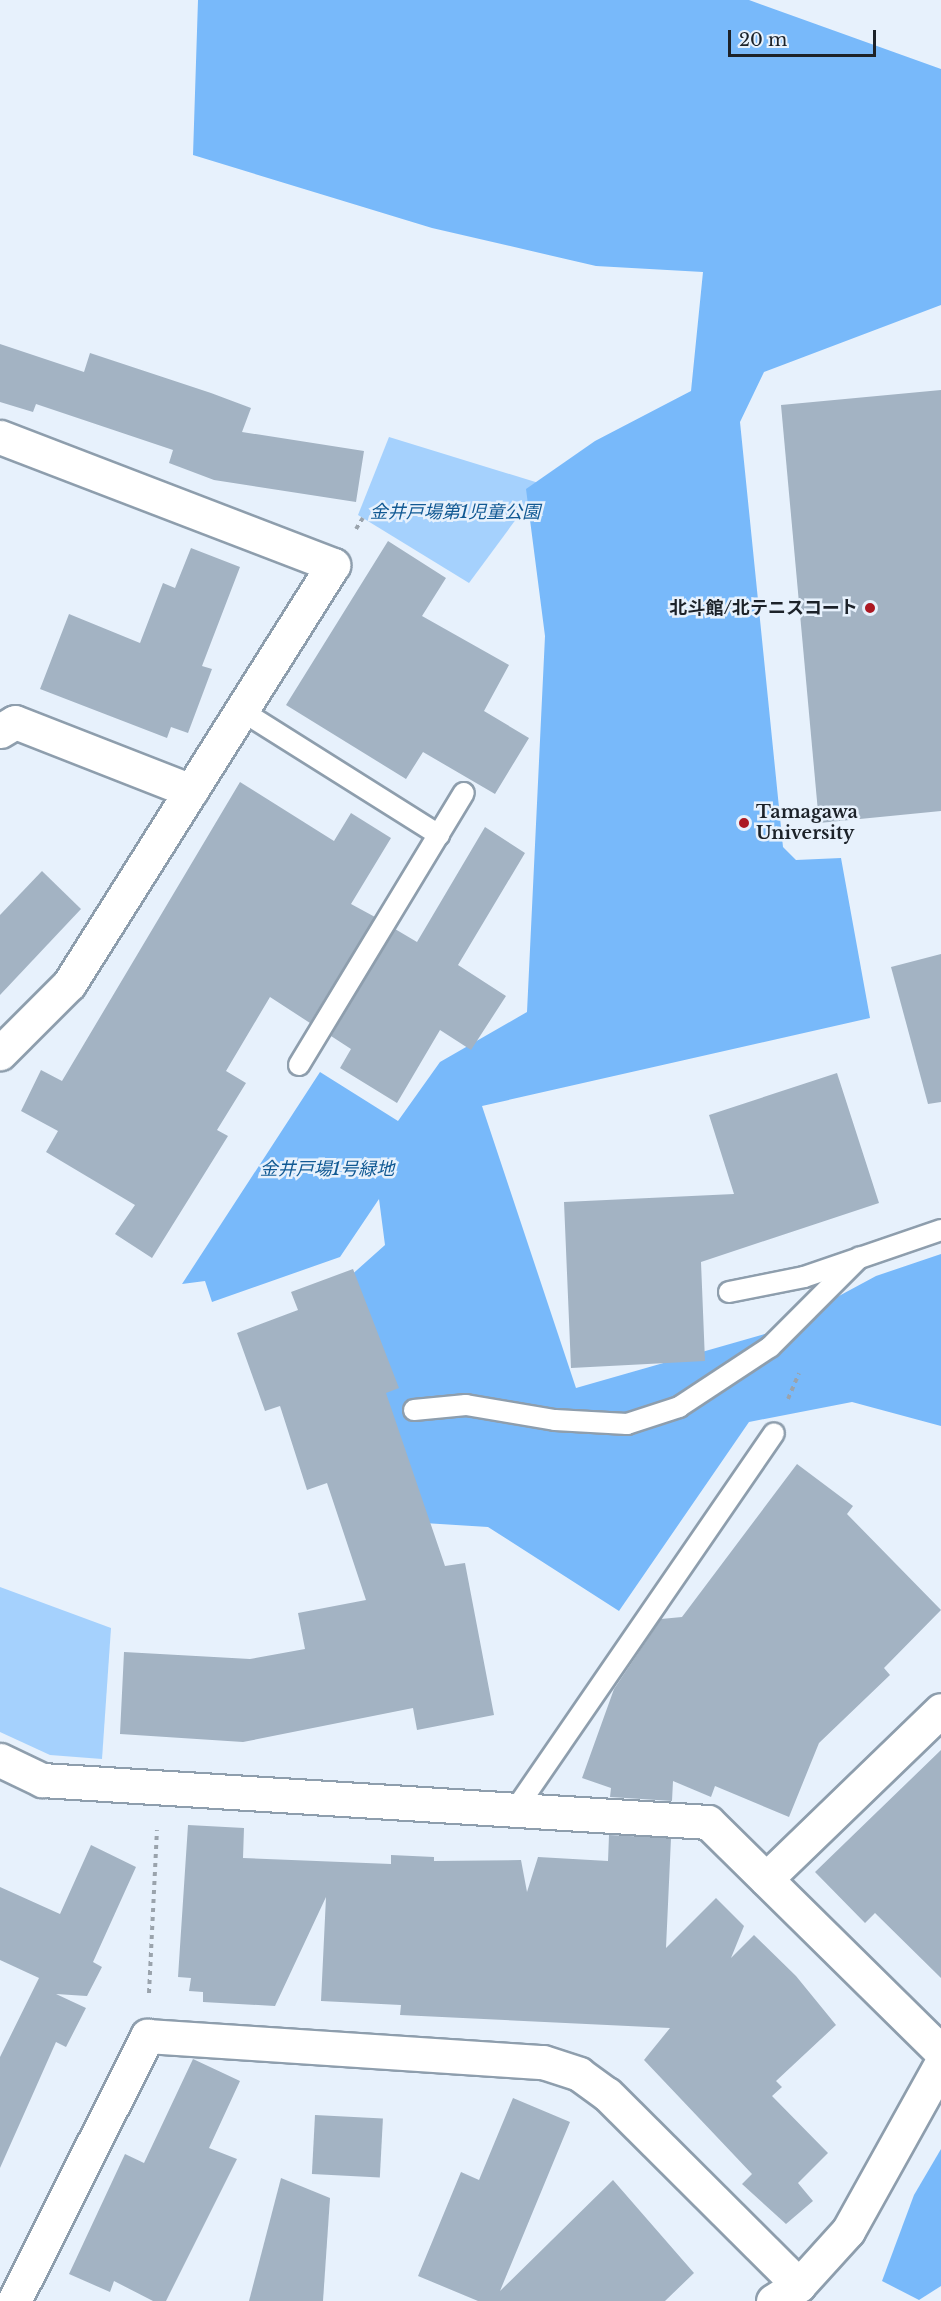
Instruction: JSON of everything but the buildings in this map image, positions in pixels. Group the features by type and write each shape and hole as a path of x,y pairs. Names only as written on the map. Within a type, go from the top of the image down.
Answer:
{"street":[{"path":"0,437 333,565 69,984 0,1053"},
{"path":"0,731 15,722 191,791"},
{"path":"766,1879 941,1710"},
{"path":"0,1760 42,1780 708,1822 941,2052"},
{"path":"14,2301 147,2036 543,2062 579,2074 607,2094 786,2293 848,2231 941,2064"}],"lane":[{"path":"242,711 439,835"},
{"path":"299,1065 464,793"},
{"path":"729,1292 804,1277 941,1230"},
{"path":"414,1410 466,1405 555,1420 627,1424 680,1407 770,1347 860,1257"},
{"path":"515,1810 774,1433"}],"path":[{"path":"147,2036 160,1787"}],"green space":[{"name":"金井戸場1号緑地","path":"198,0 749,0 941,69 941,305 764,372 740,422 783,847 796,860 841,858 870,1018 482,1106 576,1388 772,1332 876,1276 941,1254 941,1426 852,1402 749,1422 619,1611 488,1527 424,1523 338,1287 385,1245 379,1199 340,1257 212,1302 205,1281 182,1284 320,1072 398,1121 440,1062 527,1012 545,636 526,489 595,441 691,391 703,272 596,266 432,228 193,155"},
{"name":"金井戸場第1児童公園","path":"389,437 542,484 469,583 358,515"},
{"path":"0,1587 111,1628 102,1759 50,1755 0,1732"},
{"path":"941,2149 941,2286 919,2300 882,2281 914,2195"}],"place":[{"name":"北斗館/北テニスコート","path":"870,608"},
{"name":"Tamagawa University","path":"744,823"}]}
